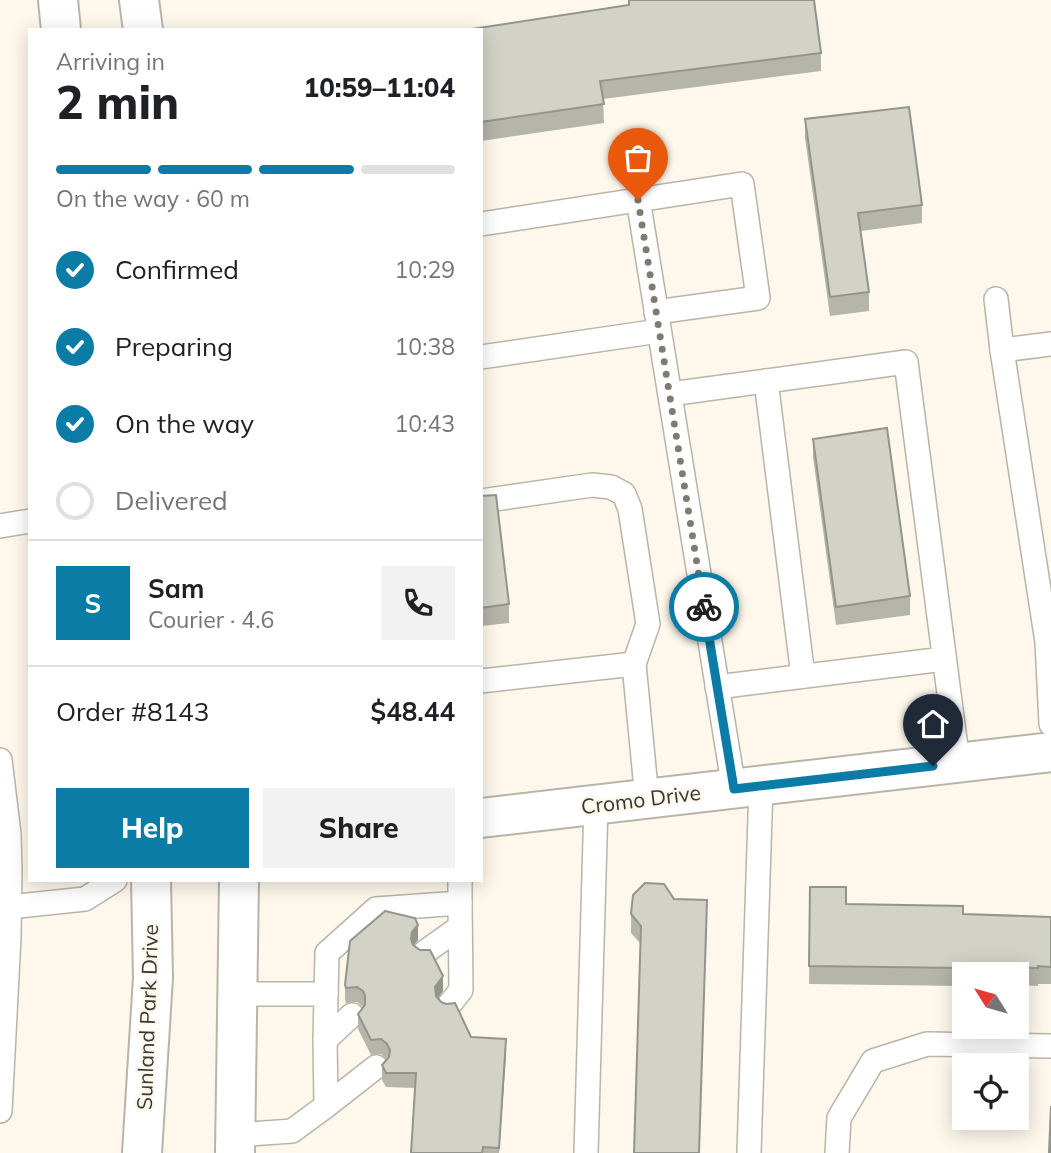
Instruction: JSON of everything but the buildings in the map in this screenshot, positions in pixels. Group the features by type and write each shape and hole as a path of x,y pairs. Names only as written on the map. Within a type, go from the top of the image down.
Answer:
{"main road":[{"path":"58,0 61,28"},
{"path":"139,0 143,28"},
{"name":"Cromo Drive","path":"483,818 1051,752"},
{"name":"Sunland Park Drive","path":"142,1153 153,978 151,882"},
{"path":"236,1144 239,882"}],"lane":[{"path":"483,224 742,184 758,298 658,322 483,357"},
{"path":"638,200 717,687 747,787 749,1153"},
{"path":"996,299 1049,641 1051,724"},
{"path":"1002,350 1051,344"},
{"path":"670,394 906,362 958,763"},
{"path":"766,381 803,676"},
{"path":"483,501 592,485 611,487 624,494 630,509 648,624 634,664 647,799"},
{"path":"0,526 28,522"},
{"path":"717,687 944,659"},
{"path":"483,681 634,664"},
{"path":"0,760 13,870 5,906 0,1111"},
{"path":"586,1153 596,805"},
{"path":"5,906 85,899 112,882"},
{"path":"326,1106 327,953 376,909 460,891 461,990 449,1005"},
{"path":"425,952 460,927"},
{"path":"238,994 326,993"},
{"path":"325,1040 352,1015"},
{"path":"836,1153 839,1118 873,1061 927,1044 1051,1046"},
{"path":"236,1144 292,1131 376,1067"}],"way so far":[{"path":"638,200 704,607"}],"route":[{"path":"704,607 734,789 933,766"}]}
